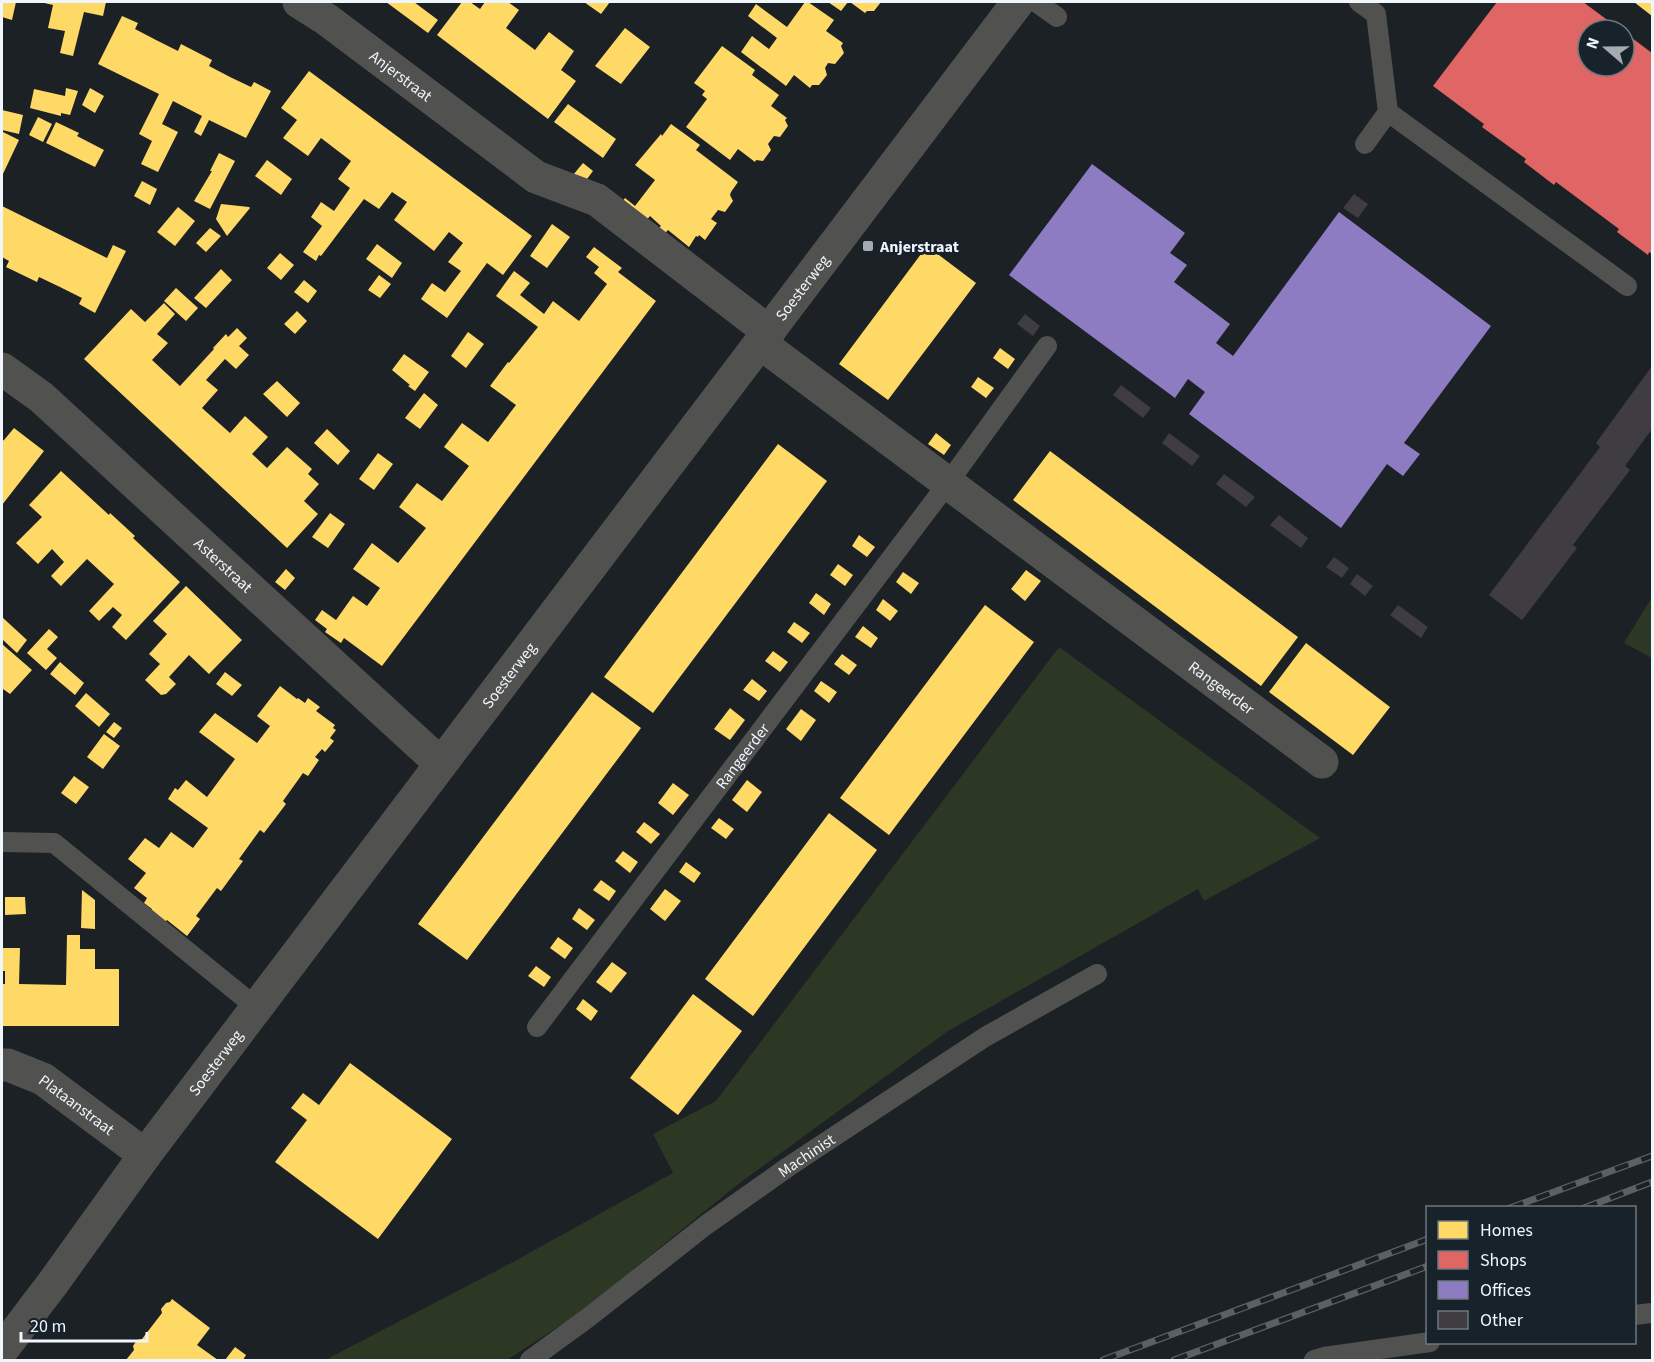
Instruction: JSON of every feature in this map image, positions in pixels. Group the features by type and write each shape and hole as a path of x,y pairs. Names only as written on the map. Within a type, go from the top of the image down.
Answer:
{"street":[{"name":"Anjerstraat","path":"299,2 326,19 536,177 597,200 765,338"},
{"name":"Soesterweg","path":"2,1350 145,1155 1018,2"},
{"name":"Rangeerder","path":"765,338 948,483 1322,762"},
{"name":"Asterstraat","path":"2,369 41,397 441,764"},
{"name":"Plataanstraat","path":"2,1065 8,1065 43,1079 145,1155"}],"lane":[{"path":"1036,2 1057,17"},
{"path":"1359,2 1376,14 1388,112 1365,144"},
{"path":"1388,112 1627,286"},
{"name":"Rangeerder","path":"537,1028 948,483 1047,346"},
{"path":"2,842 54,843 257,1008"},
{"name":"Machinist","path":"530,1360 706,1225 788,1167 985,1037 1097,974"},
{"path":"1636,1315 1653,1313"},
{"path":"1314,1360 1426,1343"}],"green space":[{"path":"1652,597 1652,658 1624,643"},
{"path":"1059,647 1320,838 1204,901 1198,889 948,1031 737,1185 578,1314 507,1360 325,1360 515,1261 673,1173 653,1134 716,1101"}],"building: Homes":[{"path":"2,2 16,2 12,20 2,17"},
{"path":"40,2 106,2 103,16 84,12 73,56 60,53 65,31 48,28 53,5"},
{"path":"386,2 414,2 438,20 428,33"},
{"path":"462,2 470,2 480,9 485,2 508,2 519,10 506,28 535,50 549,32 574,51 561,70 576,81 548,119 437,35"},
{"path":"584,2 610,2 601,14"},
{"path":"805,2 834,20 826,31 843,43 841,46 844,53 835,64 828,63 825,68 827,75 819,85 812,85 810,88 794,75 786,86 741,52 752,36 769,49 777,38 748,16 756,4 787,27"},
{"path":"828,2 848,2 841,11"},
{"path":"850,2 881,2 874,11 865,13"},
{"path":"1634,2 1652,2 1652,16"},
{"path":"122,16 138,23 135,29 156,40 178,51 181,44 212,60 209,66 230,77 251,87 254,82 271,91 246,138 209,120 201,136 194,132 202,116 173,101 162,124 178,132 158,172 141,164 152,141 139,134 159,94 98,64"},
{"path":"625,28 650,47 621,84 595,66"},
{"path":"722,46 755,70 752,75 779,95 771,106 787,118 785,120 788,126 780,137 774,136 768,144 771,150 763,161 756,160 755,162 738,149 730,160 686,127 707,99 702,95 705,91 694,83"},
{"path":"309,71 532,236 503,275 487,263 447,318 421,299 432,283 445,292 461,271 448,262 463,243 449,232 434,251 394,220 407,202 392,192 379,209 364,199 316,261 303,252 322,226 311,217 321,202 334,211 350,188 338,179 351,161 321,138 308,156 283,138 297,120 281,108"},
{"path":"66,88 78,91 70,115 61,113 61,116 30,108 34,89 65,96"},
{"path":"90,88 104,96 95,113 82,105"},
{"path":"568,104 616,139 603,158 554,122"},
{"path":"2,110 23,115 19,134 2,130"},
{"path":"38,117 52,124 43,142 29,135"},
{"path":"56,122 79,133 77,136 104,150 95,167 46,143"},
{"path":"671,124 700,145 696,150 738,182 730,195 733,201 725,212 718,210 711,219 717,223 705,240 699,235 696,236 689,247 668,230 665,233 650,216 641,227 617,209 625,198 635,206 655,180 635,165"},
{"path":"3,132 19,140 2,176 2,135"},
{"path":"219,153 235,161 210,209 194,201 212,171 210,171"},
{"path":"267,160 292,179 281,195 255,176"},
{"path":"583,163 593,171 584,183 573,175"},
{"path":"142,181 157,189 150,205 134,196"},
{"path":"221,204 250,208 227,236 216,219"},
{"path":"2,206 107,258 113,245 126,251 95,313 79,304 82,298 39,277 37,282 6,267 9,261 2,257"},
{"path":"178,207 195,221 175,246 157,232"},
{"path":"552,224 570,237 547,268 530,256"},
{"path":"210,228 221,236 206,252 196,243"},
{"path":"377,244 402,263 392,278 366,259"},
{"path":"927,246 976,283 888,400 839,364"},
{"path":"594,247 622,268 618,272 656,301 382,666 344,638 341,643 325,632 327,629 315,620 322,610 336,620 353,596 367,606 380,588 353,569 372,543 398,563 426,528 399,507 417,483 442,501 469,466 444,447 462,423 488,442 516,405 490,386 538,327 496,296 514,271 530,283 520,295 544,314 553,301 579,321 607,284 594,273 599,267 586,257"},
{"path":"280,253 294,265 281,280 267,268"},
{"path":"221,269 232,280 206,308 194,298"},
{"path":"379,275 391,284 380,298 368,290"},
{"path":"304,280 317,291 308,303 294,292"},
{"path":"176,288 198,308 186,321 164,301"},
{"path":"164,303 175,314 157,334 168,343 152,360 180,386 226,334 228,337 237,328 247,338 239,346 249,355 236,369 225,359 206,380 218,390 202,408 230,433 245,416 268,437 252,454 267,468 287,447 312,469 308,474 319,484 304,501 318,514 287,548 84,359 131,309 145,322"},
{"path":"297,311 307,321 295,334 284,324"},
{"path":"468,332 484,344 466,368 451,356"},
{"path":"1000,348 1015,359 1008,369 993,358"},
{"path":"404,354 429,372 415,391 392,370"},
{"path":"978,377 994,388 986,398 971,387"},
{"path":"277,381 300,403 287,417 263,394"},
{"path":"424,393 438,405 420,429 405,418"},
{"path":"14,428 44,451 2,505 2,441"},
{"path":"327,429 350,451 338,465 314,443"},
{"path":"936,433 951,445 944,455 928,444"},
{"path":"778,444 827,481 653,713 604,677"},
{"path":"1050,451 1298,637 1261,686 1013,500"},
{"path":"378,453 393,464 374,490 359,479"},
{"path":"61,471 135,536 133,538 180,582 126,640 112,627 122,615 113,607 99,621 89,611 114,584 87,559 61,586 51,576 64,562 52,549 38,564 16,543 42,517 29,505"},
{"path":"330,513 345,524 328,548 312,537"},
{"path":"859,535 875,547 867,557 852,546"},
{"path":"838,564 853,575 845,586 830,575"},
{"path":"286,569 295,578 285,590 275,582"},
{"path":"1026,570 1041,581 1025,601 1011,589"},
{"path":"903,572 919,583 911,594 896,582"},
{"path":"186,586 242,640 209,674 189,655 169,677 176,684 166,694 161,695 145,680 160,664 149,654 167,634 153,621"},
{"path":"816,593 831,604 824,615 809,603"},
{"path":"883,599 898,611 890,621 876,610"},
{"path":"985,605 1034,642 889,835 840,798"},
{"path":"2,617 27,640 17,653 2,639"},
{"path":"794,622 810,633 802,643 787,632"},
{"path":"863,626 878,638 871,648 855,637"},
{"path":"49,629 58,637 47,649 57,658 46,670 27,653"},
{"path":"1306,643 1390,707 1353,755 1269,692"},
{"path":"2,644 32,670 10,694 2,690"},
{"path":"773,651 788,662 780,672 765,661"},
{"path":"842,654 857,665 849,675 834,664"},
{"path":"60,662 84,683 75,695 50,674"},
{"path":"225,672 242,685 232,696 216,684"},
{"path":"752,679 767,691 759,701 743,690"},
{"path":"821,681 837,692 829,703 814,691"},
{"path":"280,686 297,699 305,703 308,698 320,707 316,711 335,725 333,728 336,730 330,738 334,741 325,752 322,749 315,757 319,760 308,776 303,773 283,801 286,804 264,833 260,830 239,859 243,861 221,891 217,888 196,916 200,919 187,936 167,920 164,923 150,913 152,909 144,903 147,898 134,888 146,873 128,859 145,838 159,848 171,832 193,848 208,828 168,799 175,788 178,790 186,780 207,797 235,759 199,732 215,713 257,743 270,726 257,716"},
{"path":"592,692 641,728 467,960 418,924"},
{"path":"86,693 110,714 99,727 75,706"},
{"path":"730,708 745,720 730,740 714,729"},
{"path":"801,709 816,720 801,741 786,729"},
{"path":"114,722 122,728 114,738 106,732"},
{"path":"104,734 120,746 103,769 87,757"},
{"path":"74,776 89,787 76,804 61,793"},
{"path":"747,780 762,792 747,812 732,800"},
{"path":"673,783 689,795 673,815 658,803"},
{"path":"829,813 877,850 753,1016 705,979"},
{"path":"719,818 734,829 726,839 711,828"},
{"path":"644,822 660,834 651,844 636,832"},
{"path":"623,851 638,862 630,873 615,861"},
{"path":"686,862 701,873 694,883 679,872"},
{"path":"601,880 616,891 609,901 593,890"},
{"path":"665,889 681,901 665,921 650,909"},
{"path":"82,890 95,900 95,929 81,928"},
{"path":"5,897 25,897 26,914 5,915"},
{"path":"579,908 595,920 587,930 572,919"},
{"path":"67,935 80,935 80,949 95,949 95,969 119,969 119,1026 2,1026 2,984 5,984 5,971 2,971 2,948 20,948 19,984 66,985"},
{"path":"558,937 573,948 565,959 550,948"},
{"path":"612,962 627,973 611,993 596,982"},
{"path":"536,966 551,977 544,987 528,976"},
{"path":"693,994 742,1031 678,1115 630,1078"},
{"path":"583,999 598,1011 591,1021 576,1009"},
{"path":"350,1063 452,1139 378,1239 275,1162 307,1120 291,1108 303,1093 319,1105"},
{"path":"172,1299 210,1328 197,1345 218,1360 126,1360 134,1350 133,1346 137,1340 142,1339 162,1313 161,1309"},
{"path":"235,1347 246,1355 243,1360 225,1360"}],"building: Shops":[{"path":"1497,2 1583,2 1605,18 1576,18 1576,78 1636,78 1636,41 1652,53 1652,254 1649,252 1648,255 1617,232 1619,229 1556,182 1554,185 1524,162 1526,159 1482,127 1484,124 1433,86"}],"building: Offices":[{"path":"1092,164 1185,233 1170,253 1187,265 1174,282 1230,324 1216,343 1233,356 1339,212 1491,326 1404,443 1420,454 1403,476 1387,464 1341,528 1189,414 1205,392 1188,379 1175,398 1009,275"}],"building: Other":[{"path":"1354,194 1368,204 1358,218 1343,208"},
{"path":"1025,314 1040,326 1033,336 1017,324"},
{"path":"1652,366 1652,429 1625,466 1630,470 1573,545 1577,548 1522,620 1489,595 1600,447 1596,443"},
{"path":"1121,385 1151,408 1143,418 1113,395"},
{"path":"1169,433 1200,456 1192,466 1162,443"},
{"path":"1224,474 1255,497 1246,507 1216,484"},
{"path":"1279,515 1308,538 1301,548 1270,525"},
{"path":"1334,557 1349,568 1342,578 1326,567"},
{"path":"1357,574 1373,586 1365,596 1350,584"},
{"path":"1398,605 1428,627 1421,638 1390,615"}],"railway":[{"path":"1515,1206 1652,1156"},
{"path":"1589,1206 1652,1182"},
{"path":"1103,1360 1426,1240"},
{"path":"1174,1360 1426,1267"}],"place":[{"name":"Anjerstraat","path":"868,246"}]}
